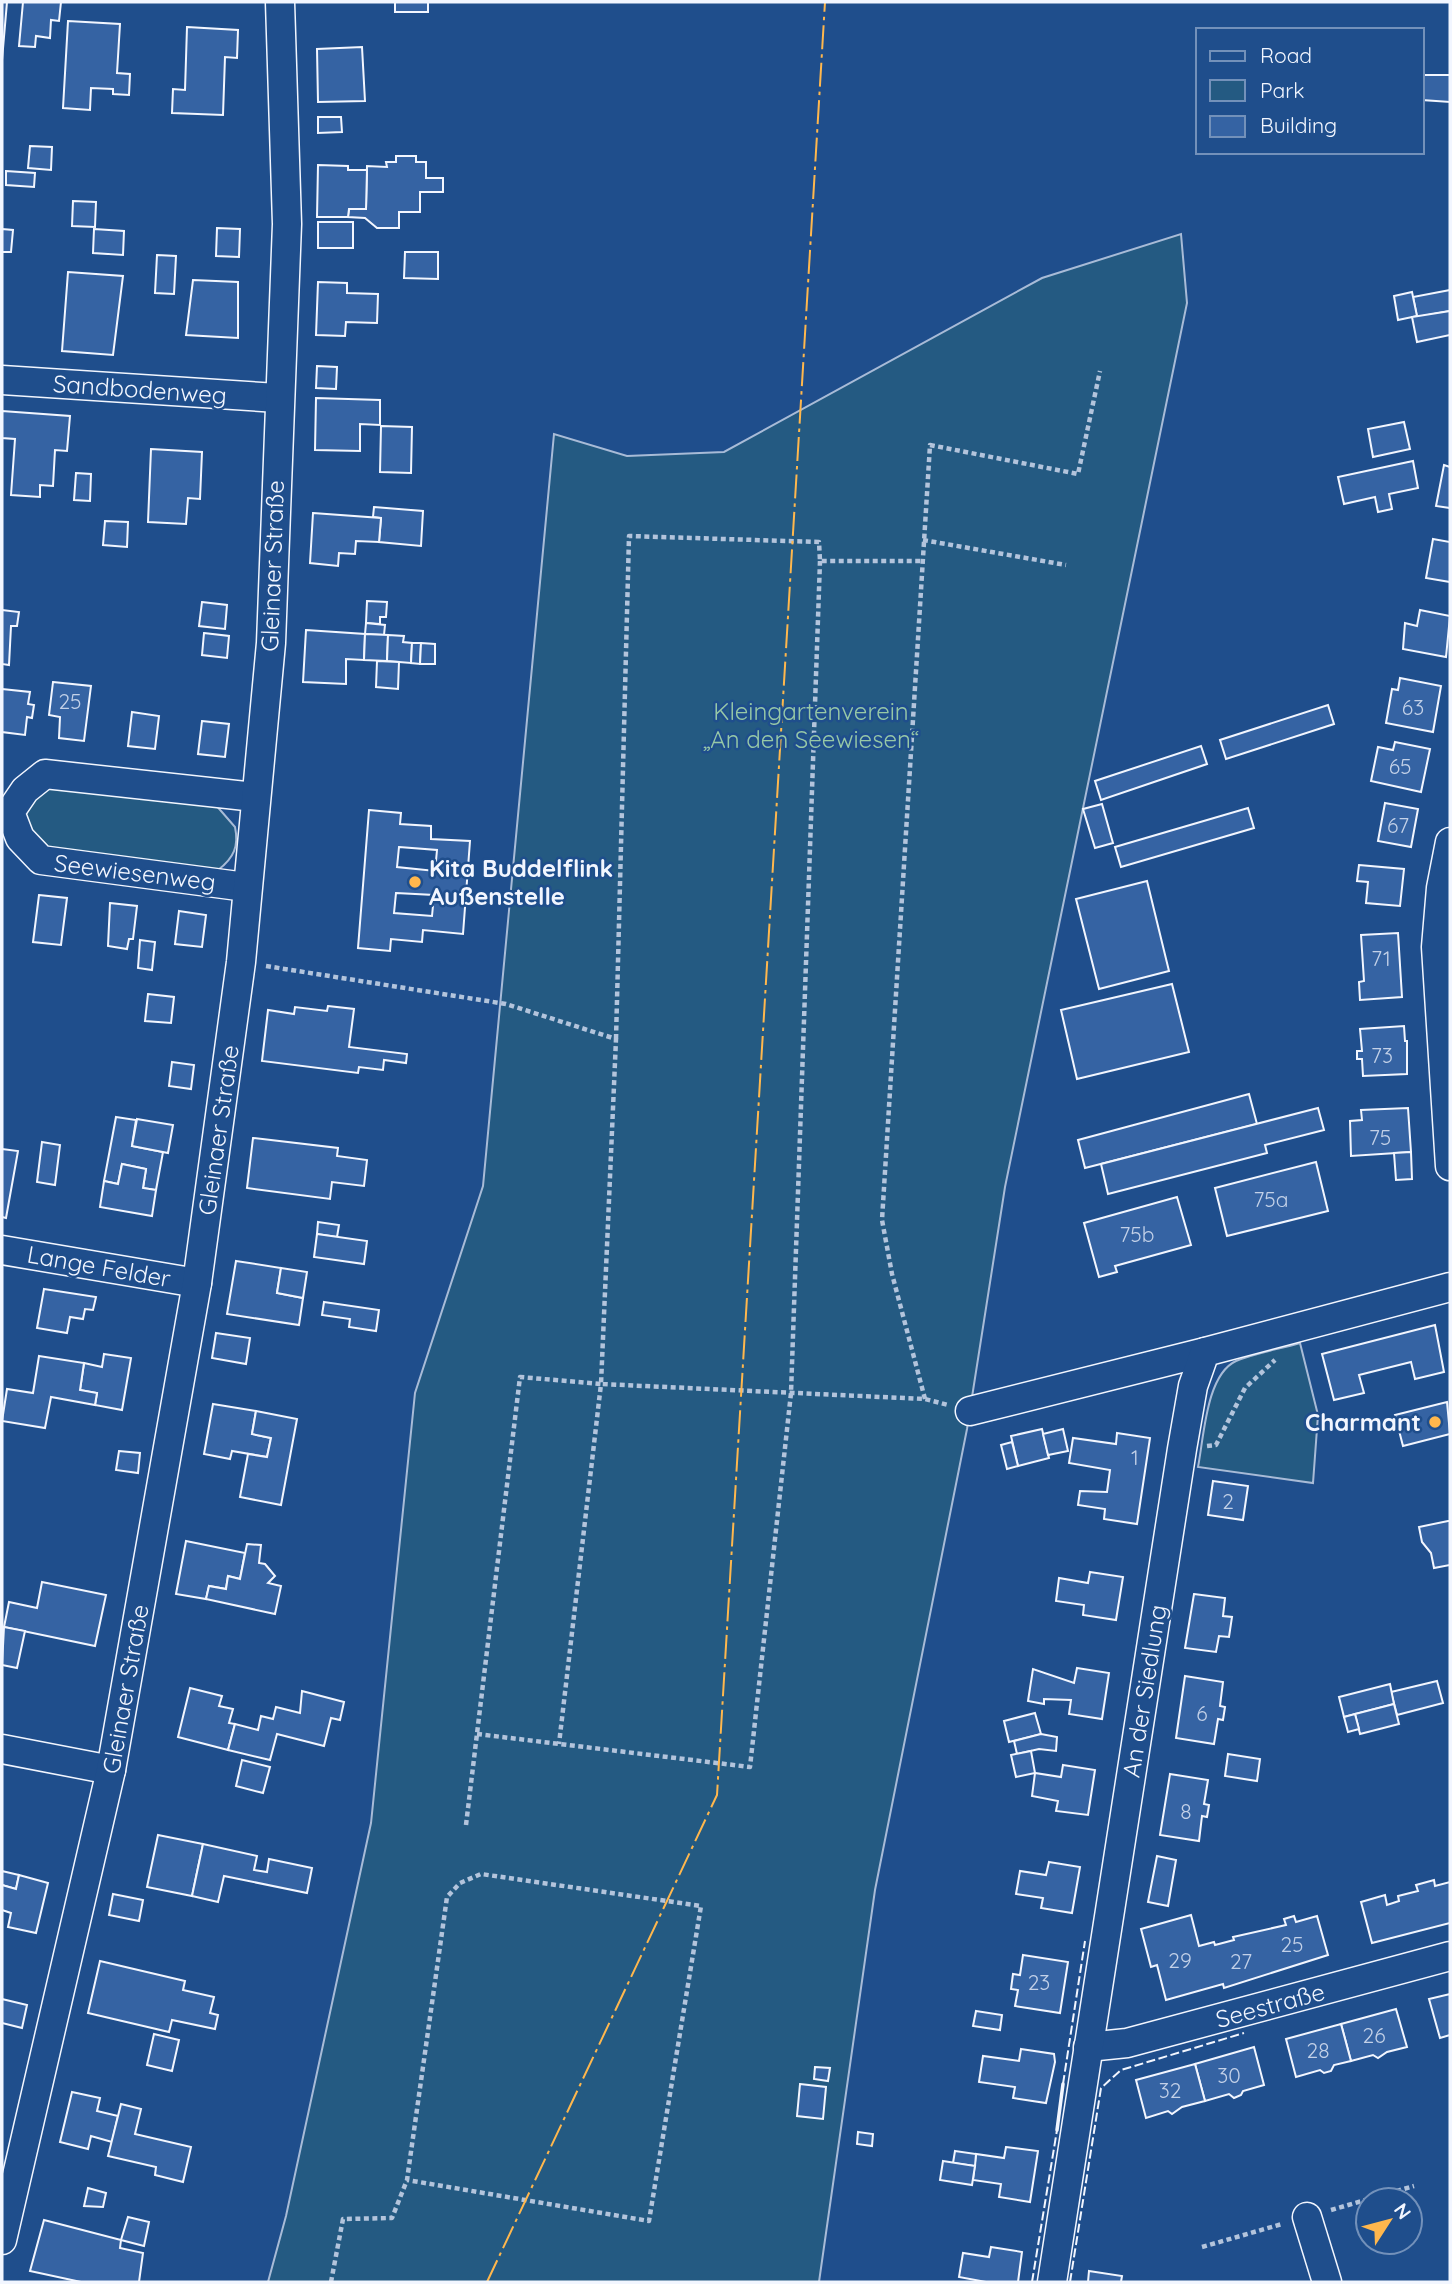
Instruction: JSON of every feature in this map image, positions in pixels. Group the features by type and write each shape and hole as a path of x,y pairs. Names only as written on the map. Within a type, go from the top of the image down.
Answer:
{"street":[{"name":"Gleinaer Straße","path":"2,2240 111,1770 197,1283 240,962 271,643 278,398 287,224 280,2"},
{"name":"Sandbodenweg","path":"2,380 278,398"},
{"name":"Seewiesenweg","path":"246,887 41,860 20,838 6,811 25,790 45,774 255,797"},
{"path":"1450,842 1441,888 1436,947 1450,1166"},
{"name":"Lange Felder","path":"2,1250 197,1283"},
{"path":"970,1411 1450,1287"},
{"name":"An der Siedlung","path":"1052,2282 1182,1449 1193,1386 1205,1352"},
{"path":"2,1749 111,1770"},
{"name":"Seestraße","path":"1088,2047 1127,2043 1450,1956"},
{"path":"1307,2217 1327,2282"}],"path":[{"path":"925,1399 892,1274 882,1220 930,445 1078,474 1100,370"},
{"path":"477,1734 559,1744 750,1767 791,1393 819,542 629,536 616,1039 601,1384 559,1744"},
{"path":"923,541 1066,565"},
{"path":"820,561 922,561"},
{"path":"240,962 506,1004 616,1039"},
{"path":"1182,1449 1216,1445 1245,1388 1282,1351 1282,1330"},
{"path":"466,1825 520,1377 601,1384 925,1399 970,1411"},
{"path":"331,2282 343,2219 392,2218 407,2180 447,1897 460,1883 481,1874 701,1906 649,2221 407,2180"}],"green space":[{"name":"Kleingartenverein „An den Seewiesen“","path":"1181,234 1187,303 1005,1187 967,1429 875,1890 819,2282 268,2282 286,2216 371,1823 415,1393 483,1186 554,434 627,456 724,452 1042,278"},
{"path":"65,782 215,804 235,827 234,851 218,870 57,854 36,841 22,810 33,794"},
{"path":"1300,1343 1318,1415 1313,1483 1198,1467 1212,1393 1226,1368 1243,1358"}],"building":[{"path":"2,2 7,2 2,60"},
{"path":"23,2 61,2 59,21 51,20 50,38 36,36 35,47 19,46"},
{"path":"395,2 428,2 428,12 395,12"},
{"path":"68,21 120,24 117,73 130,74 129,95 113,94 113,89 91,88 90,110 63,108"},
{"path":"187,27 238,30 237,58 225,57 223,115 172,113 173,89 185,90"},
{"path":"362,47 365,101 318,102 317,49"},
{"path":"1424,75 1450,75 1450,102 1424,100"},
{"path":"318,117 341,117 342,132 318,133"},
{"path":"30,146 52,147 51,170 28,168"},
{"path":"396,156 416,156 416,162 426,162 426,178 443,178 443,192 420,192 420,212 399,212 399,228 377,228 365,218 348,217 349,209 366,209 367,166 387,167 386,162 396,162"},
{"path":"318,165 367,170 366,209 349,209 348,217 317,217"},
{"path":"6,171 35,173 34,187 6,185"},
{"path":"73,201 96,202 95,227 72,226"},
{"path":"318,222 353,222 353,248 318,248"},
{"path":"217,228 240,229 239,257 216,256"},
{"path":"2,229 13,230 11,252 2,252"},
{"path":"94,229 124,231 123,255 93,253"},
{"path":"405,252 438,252 438,279 404,278"},
{"path":"157,255 176,256 174,294 155,293"},
{"path":"68,272 123,276 113,355 62,351"},
{"path":"193,280 238,282 238,338 186,335"},
{"path":"318,282 347,283 347,293 378,294 377,323 346,322 345,336 316,335"},
{"path":"1450,290 1450,311 1417,317 1413,297"},
{"path":"1412,292 1417,316 1398,320 1394,296"},
{"path":"1450,311 1450,335 1417,342 1412,317"},
{"path":"317,366 337,367 336,389 316,388"},
{"path":"316,398 380,400 380,425 360,424 360,451 315,450"},
{"path":"2,411 70,416 67,451 55,450 53,486 40,485 40,497 11,495 15,439 2,438"},
{"path":"1404,422 1410,449 1373,457 1368,429"},
{"path":"381,426 412,427 411,473 380,472"},
{"path":"151,449 202,452 200,499 188,498 186,524 148,522"},
{"path":"1413,461 1418,488 1389,494 1392,509 1378,512 1375,497 1344,504 1338,477"},
{"path":"1444,465 1450,467 1450,508 1436,506"},
{"path":"76,473 91,474 90,501 74,500"},
{"path":"374,507 423,511 421,546 379,542 381,518 373,517"},
{"path":"313,513 381,518 379,542 356,541 355,554 339,553 338,566 310,563"},
{"path":"105,521 128,522 127,547 103,545"},
{"path":"1433,539 1450,542 1450,582 1426,578"},
{"path":"367,601 387,602 386,617 380,617 380,624 366,623"},
{"path":"202,602 227,605 225,629 199,626"},
{"path":"2,610 19,612 17,626 11,626 9,665 2,664"},
{"path":"1420,610 1450,616 1446,657 1403,649 1405,623 1417,626"},
{"path":"366,623 385,625 384,635 365,634"},
{"path":"306,630 365,634 364,660 346,659 346,684 303,682"},
{"path":"204,633 229,636 227,658 202,655"},
{"path":"365,634 388,635 387,661 364,660"},
{"path":"388,635 404,636 403,642 412,643 411,663 387,661"},
{"path":"412,643 421,643 420,664 411,663"},
{"path":"421,643 435,644 435,664 420,664"},
{"path":"377,661 399,662 398,689 376,687"},
{"path":"1400,678 1441,686 1433,732 1386,723 1392,689 1398,690"},
{"path":"53,682 91,686 84,741 59,738 60,717 49,715"},
{"path":"2,689 30,692 28,704 34,705 32,718 27,717 25,735 2,732"},
{"path":"1328,705 1334,724 1226,759 1220,740"},
{"path":"132,712 159,716 155,749 128,746"},
{"path":"202,721 229,724 225,757 198,754"},
{"path":"1395,742 1430,749 1421,792 1371,781 1378,747 1393,750"},
{"path":"1201,746 1207,764 1101,800 1095,781"},
{"path":"1385,803 1418,809 1411,847 1378,841"},
{"path":"1102,804 1113,843 1095,848 1083,809"},
{"path":"1248,808 1254,828 1121,867 1115,847"},
{"name":"Kita Buddelflink Außenstelle","path":"369,810 401,813 400,824 431,826 431,839 470,841 463,934 423,930 422,942 391,939 390,951 358,948","holes":["399,847 437,850 435,871 397,867","396,893 434,895 432,916 394,913"]},
{"path":"1359,865 1404,869 1400,906 1366,903 1368,882 1357,881"},
{"path":"1147,881 1169,971 1099,989 1076,899"},
{"path":"39,895 67,898 61,945 33,942"},
{"path":"110,903 137,906 133,939 129,939 127,949 108,946"},
{"path":"179,911 206,915 202,947 175,944"},
{"path":"1398,933 1402,997 1360,1000 1359,982 1364,981 1361,935"},
{"path":"140,940 155,942 152,970 138,968"},
{"path":"1172,984 1189,1052 1077,1079 1061,1010"},
{"path":"148,994 174,997 171,1023 145,1021"},
{"path":"328,1006 354,1009 349,1047 407,1054 406,1063 384,1060 383,1070 359,1067 358,1073 262,1061 268,1010 294,1014 295,1007 327,1011"},
{"path":"1404,1026 1407,1074 1363,1076 1362,1059 1357,1059 1357,1051 1362,1051 1360,1029"},
{"path":"172,1062 194,1065 191,1089 169,1086"},
{"path":"1249,1094 1257,1124 1085,1168 1078,1140"},
{"path":"1318,1108 1324,1130 1265,1145 1267,1153 1108,1194 1101,1164"},
{"path":"1408,1108 1411,1152 1351,1156 1350,1121 1362,1120 1361,1110"},
{"path":"116,1117 136,1120 132,1146 163,1152 156,1190 143,1188 146,1169 122,1164 118,1184 104,1181"},
{"path":"137,1119 173,1125 168,1153 132,1146"},
{"path":"253,1138 338,1148 337,1156 367,1160 364,1186 332,1182 330,1199 247,1188"},
{"path":"42,1142 60,1145 55,1185 37,1182"},
{"path":"2,1149 18,1151 6,1218 2,1217"},
{"path":"1411,1152 1412,1179 1396,1180 1394,1153"},
{"path":"1316,1162 1328,1211 1227,1236 1215,1188"},
{"path":"122,1164 146,1169 143,1188 156,1190 152,1216 100,1207 104,1181 118,1184"},
{"path":"1177,1197 1191,1245 1115,1266 1117,1272 1099,1277 1084,1223"},
{"path":"318,1222 339,1225 337,1237 317,1234"},
{"path":"317,1234 367,1241 364,1264 314,1257"},
{"path":"236,1261 281,1268 277,1293 303,1298 299,1325 227,1314"},
{"path":"281,1268 307,1272 303,1298 277,1293"},
{"path":"44,1289 96,1297 93,1310 85,1309 83,1319 70,1317 67,1333 37,1328"},
{"path":"324,1302 379,1310 376,1331 349,1327 350,1319 322,1315"},
{"path":"1435,1325 1444,1372 1415,1379 1411,1362 1359,1375 1364,1393 1334,1400 1322,1354"},
{"path":"216,1333 250,1338 246,1364 212,1358"},
{"path":"104,1354 131,1358 122,1410 95,1405 97,1393 80,1390 84,1363 102,1367"},
{"path":"39,1356 84,1363 80,1390 97,1393 95,1405 51,1397 45,1428 2,1421 7,1389 33,1393"},
{"path":"1447,1402 1450,1434 1403,1446 1395,1415"},
{"path":"213,1404 256,1411 252,1434 271,1438 267,1457 232,1451 230,1459 204,1454"},
{"path":"256,1411 297,1419 281,1505 240,1497 248,1454 267,1457 271,1438 252,1434"},
{"path":"1042,1429 1049,1458 1018,1466 1011,1436"},
{"path":"1063,1429 1068,1451 1048,1455 1043,1434"},
{"path":"1117,1433 1150,1438 1137,1524 1104,1519 1105,1509 1078,1505 1080,1491 1107,1492 1110,1470 1069,1463 1073,1438 1116,1444"},
{"path":"1012,1442 1018,1466 1007,1469 1001,1445"},
{"path":"119,1451 140,1453 138,1473 116,1470"},
{"path":"1213,1481 1248,1486 1243,1520 1208,1515"},
{"path":"1450,1521 1450,1565 1434,1568 1431,1553 1422,1542 1419,1527"},
{"path":"186,1541 245,1553 240,1579 228,1576 226,1589 209,1586 206,1599 176,1594"},
{"path":"247,1544 261,1545 259,1563 265,1564 275,1576 268,1583 281,1586 275,1614 206,1599 209,1586 226,1589 228,1576 240,1579"},
{"path":"1090,1572 1123,1577 1116,1620 1083,1615 1084,1605 1056,1601 1059,1578 1088,1583"},
{"path":"42,1582 106,1595 95,1646 4,1627 9,1602 37,1608"},
{"path":"1194,1594 1225,1598 1223,1616 1232,1617 1229,1637 1219,1636 1216,1652 1185,1648"},
{"path":"4,1627 25,1631 17,1668 2,1665"},
{"path":"1077,1668 1109,1673 1102,1719 1069,1714 1071,1700 1044,1699 1044,1704 1028,1701 1033,1669 1074,1683"},
{"path":"1185,1676 1223,1682 1220,1706 1225,1707 1223,1720 1218,1719 1214,1744 1176,1738"},
{"path":"1437,1681 1443,1703 1397,1715 1391,1692"},
{"path":"1390,1684 1394,1704 1344,1717 1339,1697"},
{"path":"190,1688 222,1696 219,1706 233,1709 229,1723 235,1724 228,1750 178,1737"},
{"path":"302,1691 344,1702 340,1720 331,1718 324,1746 277,1734 270,1760 228,1750 235,1724 258,1730 261,1716 273,1719 276,1707 300,1713"},
{"path":"1394,1704 1399,1724 1360,1734 1355,1714"},
{"path":"1035,1713 1041,1734 1009,1742 1004,1721"},
{"path":"1355,1714 1359,1729 1348,1732 1344,1717"},
{"path":"1041,1734 1057,1737 1056,1751 1039,1749 1017,1754 1014,1741"},
{"path":"1031,1751 1035,1773 1016,1777 1011,1755"},
{"path":"1228,1754 1260,1759 1257,1781 1225,1776"},
{"path":"242,1760 270,1767 263,1793 236,1786"},
{"path":"1063,1765 1095,1770 1088,1815 1056,1811 1058,1801 1032,1796 1035,1773 1061,1777"},
{"path":"1170,1774 1208,1780 1204,1804 1209,1805 1207,1817 1202,1816 1199,1841 1160,1835"},
{"path":"158,1835 203,1844 192,1896 147,1887"},
{"path":"203,1844 257,1856 254,1870 267,1872 269,1859 312,1868 307,1893 224,1876 218,1902 192,1896"},
{"path":"1157,1856 1176,1860 1168,1906 1148,1902"},
{"path":"1049,1862 1080,1867 1072,1913 1041,1908 1043,1898 1016,1894 1020,1871 1046,1875"},
{"path":"2,1871 19,1875 16,1889 2,1885"},
{"path":"19,1875 48,1883 36,1933 8,1927 11,1913 2,1910 2,1885 16,1889"},
{"path":"1434,1880 1435,1886 1450,1882 1450,1923 1372,1943 1361,1902 1385,1895 1387,1905 1399,1901 1398,1896 1418,1891 1416,1885"},
{"path":"113,1894 143,1900 139,1921 109,1915"},
{"path":"1191,1915 1199,1946 1214,1942 1215,1945 1234,1940 1233,1937 1286,1925 1284,1919 1294,1916 1296,1922 1317,1916 1328,1955 1224,1988 1223,1984 1166,2000 1157,1965 1151,1967 1141,1929"},
{"path":"1023,1955 1068,1962 1060,2013 1015,2006 1018,1990 1011,1989 1013,1974 1020,1975"},
{"path":"100,1961 185,1981 183,1990 214,1997 210,2013 218,2015 215,2029 172,2020 169,2032 88,2013"},
{"path":"1450,1994 1450,2035 1440,2038 1429,1999"},
{"path":"2,1999 27,2005 22,2028 2,2023"},
{"path":"1396,2009 1407,2047 1387,2052 1378,2058 1373,2055 1351,2061 1341,2024"},
{"path":"976,2011 1002,2015 1000,2030 973,2026"},
{"path":"1341,2024 1351,2061 1334,2065 1331,2071 1324,2073 1320,2070 1296,2077 1286,2039"},
{"path":"154,2034 179,2040 172,2071 147,2065"},
{"path":"1254,2047 1264,2085 1243,2091 1234,2098 1229,2094 1205,2101 1195,2064"},
{"path":"1021,2049 1054,2054 1055,2062 1046,2103 1013,2098 1015,2087 979,2082 983,2056 1019,2061"},
{"path":"1195,2064 1205,2101 1182,2107 1172,2114 1168,2111 1146,2118 1136,2080"},
{"path":"815,2067 830,2068 828,2081 814,2079"},
{"path":"800,2084 826,2087 823,2119 797,2116"},
{"path":"72,2092 100,2098 97,2111 118,2116 112,2142 91,2136 88,2149 60,2142"},
{"path":"121,2104 141,2109 135,2134 191,2147 183,2182 155,2175 156,2167 108,2156"},
{"path":"858,2132 873,2134 872,2146 857,2144"},
{"path":"1006,2147 1038,2151 1030,2202 999,2197 1001,2184 973,2180 976,2154 1004,2158"},
{"path":"955,2151 976,2154 975,2166 953,2163"},
{"path":"943,2161 975,2166 972,2185 940,2180"},
{"path":"88,2188 106,2193 103,2207 84,2206"},
{"path":"128,2217 149,2222 144,2246 121,2240"},
{"path":"44,2220 121,2240 120,2248 143,2253 139,2282 81,2282 30,2271"},
{"path":"991,2247 1022,2252 1018,2282 986,2282 959,2277 963,2253 989,2257"},
{"path":"1089,2271 1122,2276 1121,2282 1088,2282"}],"fence":[{"path":"1063,2084 1085,1941"},
{"path":"1070,2282 1101,2088 1121,2070 1244,2033"},
{"path":"1032,2282 1057,2130"}],"wall":[{"path":"1057,2130 1063,2084"}],"power":[{"path":"487,2282 717,1795 825,2"}],"place":[{"name":"Kita Buddelflink Außenstelle","path":"415,882"},
{"name":"Charmant","path":"1435,1422"}]}
